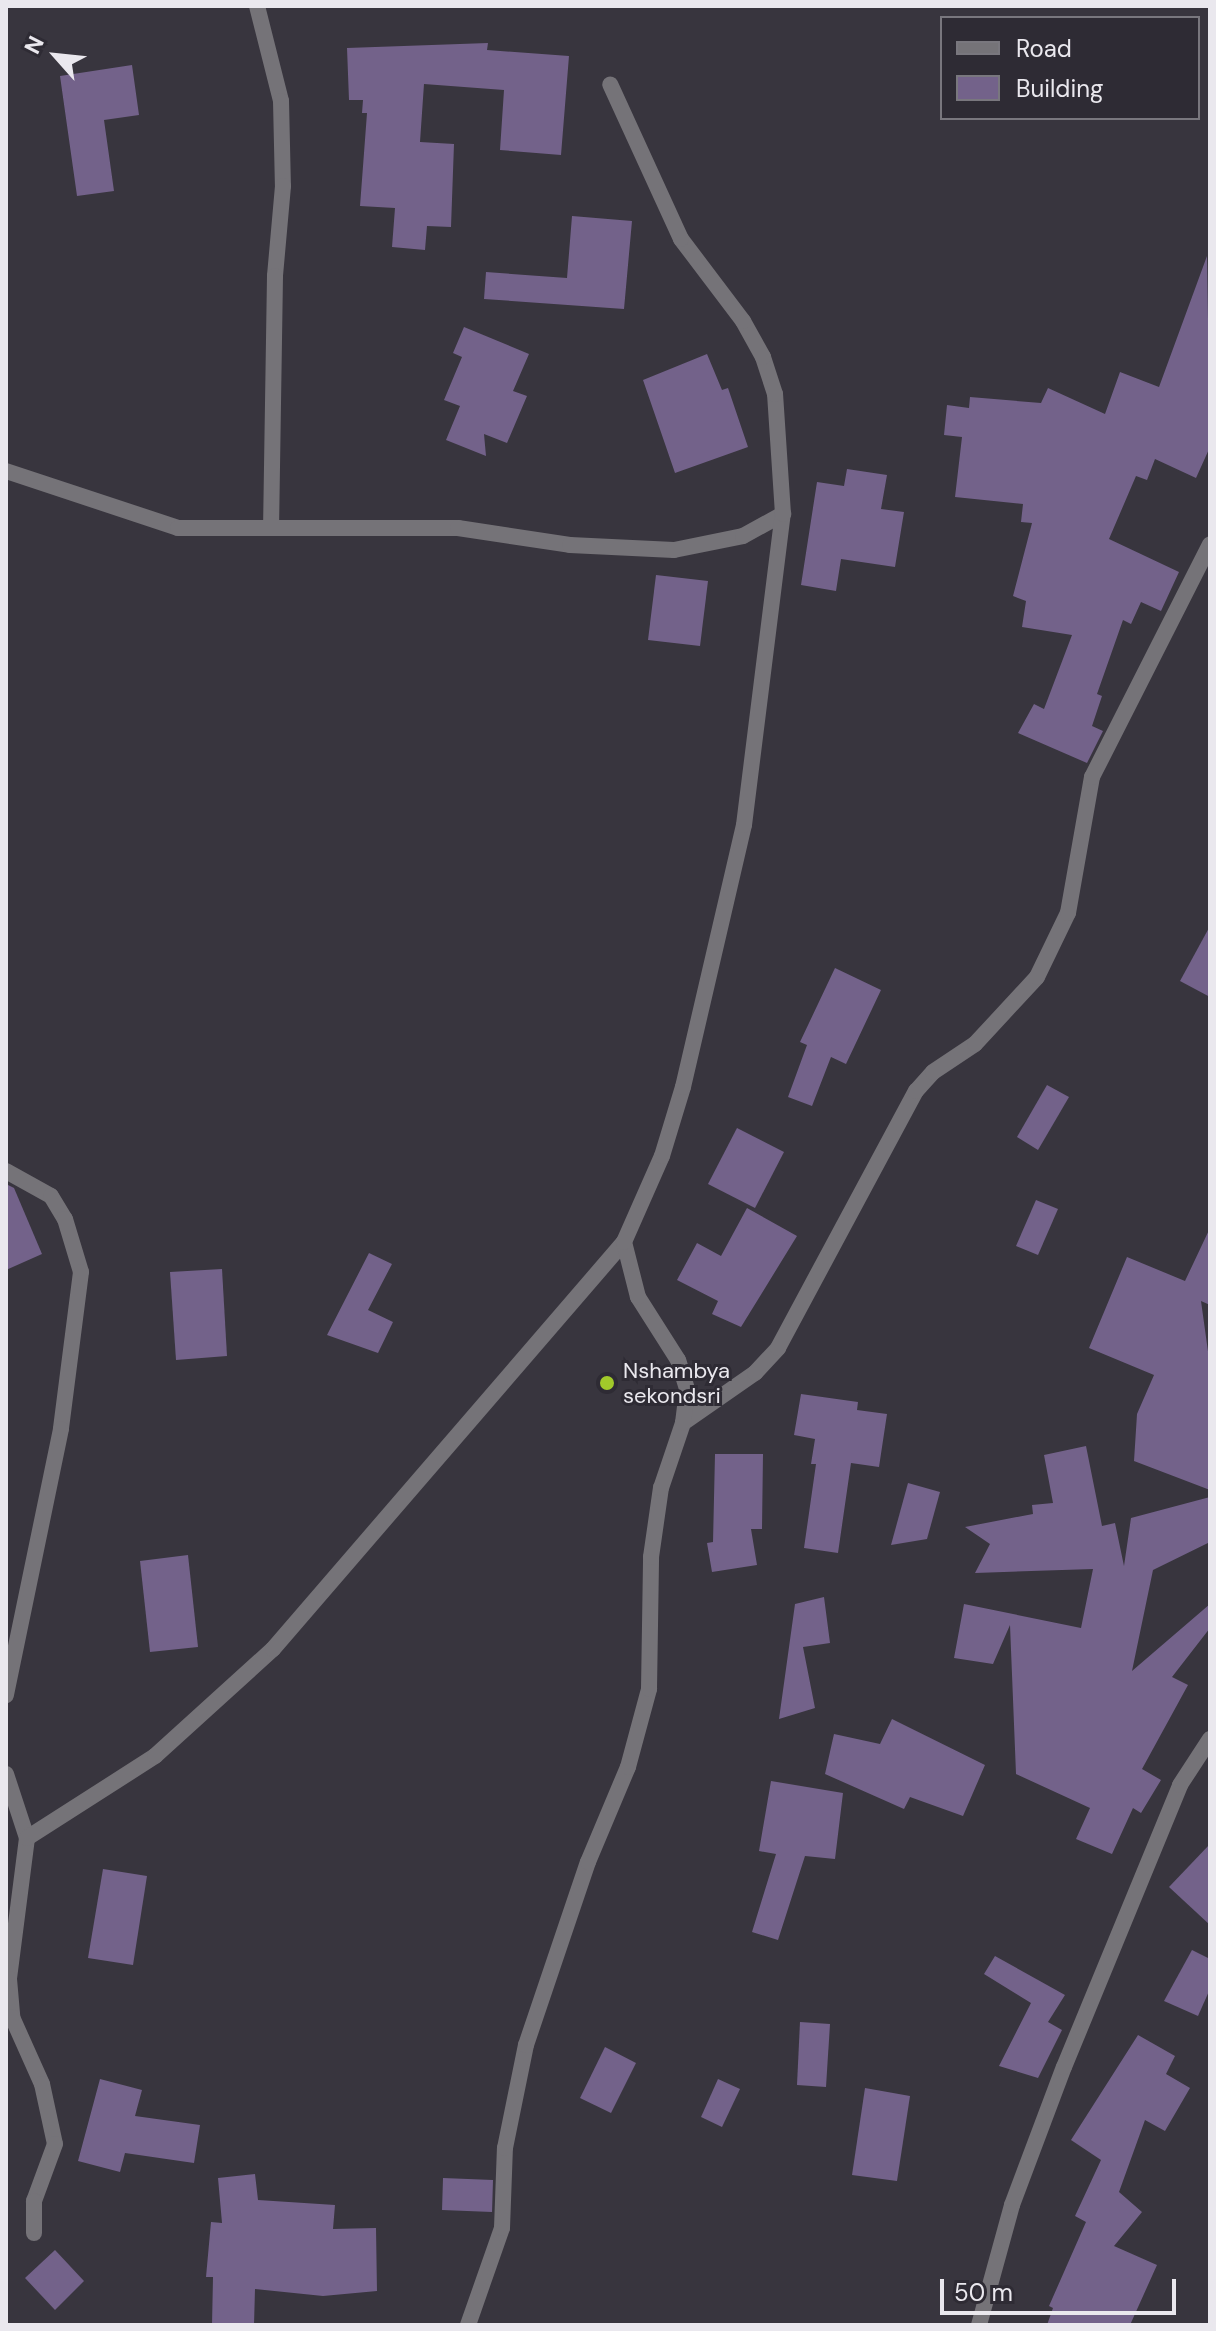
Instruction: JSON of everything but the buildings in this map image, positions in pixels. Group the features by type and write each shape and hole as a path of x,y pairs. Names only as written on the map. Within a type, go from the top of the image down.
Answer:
{"street":[{"path":"257,6 281,101 283,186 275,276 271,525"},
{"path":"27,1838 155,1756 273,1649 624,1242 662,1156 683,1087 744,825 783,514 775,394 763,357 743,321 681,239 610,84"},
{"path":"6,471 178,528 271,525 458,528 570,545 674,550 743,536 783,514"},
{"path":"683,1423 755,1373 778,1348 916,1091 933,1072 975,1044 1037,977 1068,913 1092,777 1210,544"},
{"path":"6,1171 51,1196 65,1219 81,1272 61,1429 6,1695"},
{"path":"468,2325 502,2228 505,2148 526,2045 588,1862 628,1767 649,1689 651,1557 661,1488 683,1423 687,1389 678,1360 638,1297 624,1242"},
{"path":"979,2325 1012,2205 1064,2067 1180,1785 1210,1739"},
{"path":"6,1774 27,1838 14,1921 11,2004 25,2054 52,2114 55,2144 34,2201 34,2233"}],"place":[{"name":"Nshambya sekondsri","path":"607,1383"}]}
